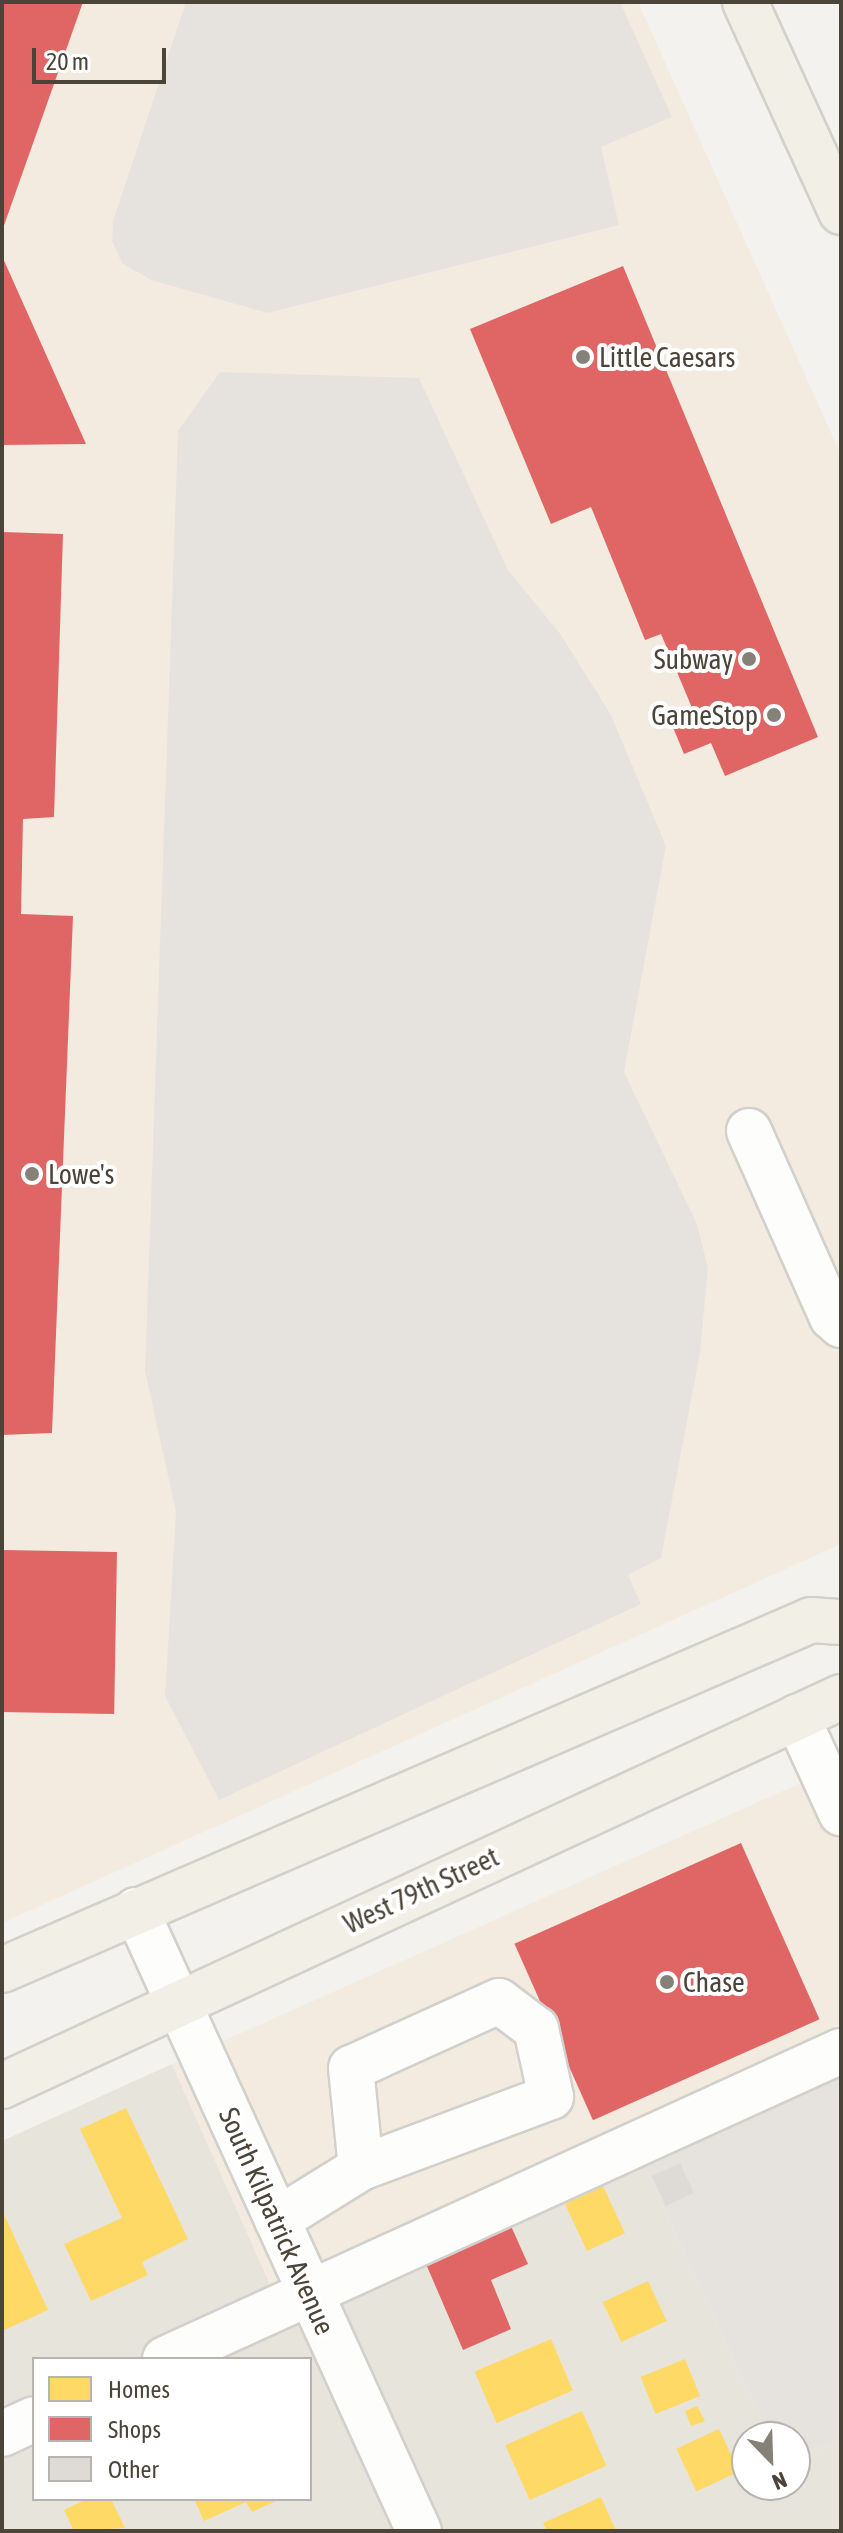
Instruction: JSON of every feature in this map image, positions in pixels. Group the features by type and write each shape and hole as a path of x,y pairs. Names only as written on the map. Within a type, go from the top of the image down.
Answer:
{"main road":[{"path":"745,2 841,212"},
{"path":"2,1970 811,1620 841,1622"},
{"name":"West 79th Street","path":"2,2086 841,1697"}],"street":[{"path":"749,1131 832,1317 841,1325"},
{"path":"797,1717 841,1813"},
{"name":"South Kilpatrick Avenue","path":"136,1910 419,2531"},
{"path":"277,2220 361,2168 551,2097 536,2029 499,2001 351,2068 361,2168"},
{"path":"169,2357 841,2051"},
{"path":"2,2434 32,2420"}],"shaded area":[{"path":"2,2 638,2 841,455 841,1544 2,1923"},
{"path":"186,2 620,2 672,117 601,147 619,225 267,313 151,280 122,263 112,241 113,221"},
{"path":"220,372 419,378 508,570 561,635 611,715 666,846 624,1072 697,1224 708,1268 700,1353 661,1558 628,1575 641,1604 219,1800 165,1696 176,1512 145,1371 178,431"},
{"path":"841,1765 841,2077 289,2327 172,2064"},
{"path":"172,2064 289,2327 645,2167 762,2421 731,2421 731,2501 811,2501 811,2452 841,2438 841,2531 2,2531 2,2141"},
{"path":"841,2077 841,2438 811,2452 811,2421 762,2421 645,2167"}],"building: Homes":[{"path":"126,2108 188,2239 142,2262 148,2275 91,2301 64,2244 122,2218 80,2129"},
{"path":"603,2186 625,2233 587,2251 565,2204"},
{"path":"2,2210 48,2310 2,2331"},
{"path":"648,2281 667,2321 621,2342 603,2302"},
{"path":"551,2339 573,2391 496,2423 475,2371"},
{"path":"685,2359 700,2396 655,2414 640,2377"},
{"path":"697,2406 705,2421 691,2426 685,2411"},
{"path":"582,2411 606,2466 530,2500 505,2445"},
{"path":"719,2429 731,2455 731,2475 696,2491 676,2449"},
{"path":"601,2497 616,2531 547,2531 543,2523"},
{"path":"83,2501 112,2501 125,2528 74,2531 64,2510"},
{"path":"195,2501 277,2501 252,2512 246,2502 204,2521"}],"building: Shops":[{"path":"2,2 83,2 2,231"},
{"path":"2,256 86,444 2,445"},
{"path":"623,266 818,737 725,776 711,743 684,754 672,725 695,715 661,634 645,640 591,507 551,524 470,329"},
{"name":"Lowe's","path":"2,532 63,534 54,817 23,819 21,914 73,916 52,1433 2,1435"},
{"path":"2,1550 117,1552 114,1714 2,1712"},
{"name":"Chase","path":"741,1843 820,2019 593,2120 514,1944"},
{"path":"511,2226 528,2264 491,2280 511,2329 463,2350 426,2264 457,2251 455,2246 465,2241 467,2246"}],"building: Other":[{"path":"680,2163 694,2193 666,2206 652,2176"}],"place":[{"name":"Little Caesars","path":"583,357"},
{"name":"Subway","path":"749,659"},
{"name":"GameStop","path":"774,715"},
{"name":"Lowe's","path":"32,1174"},
{"name":"Chase","path":"667,1982"}]}
